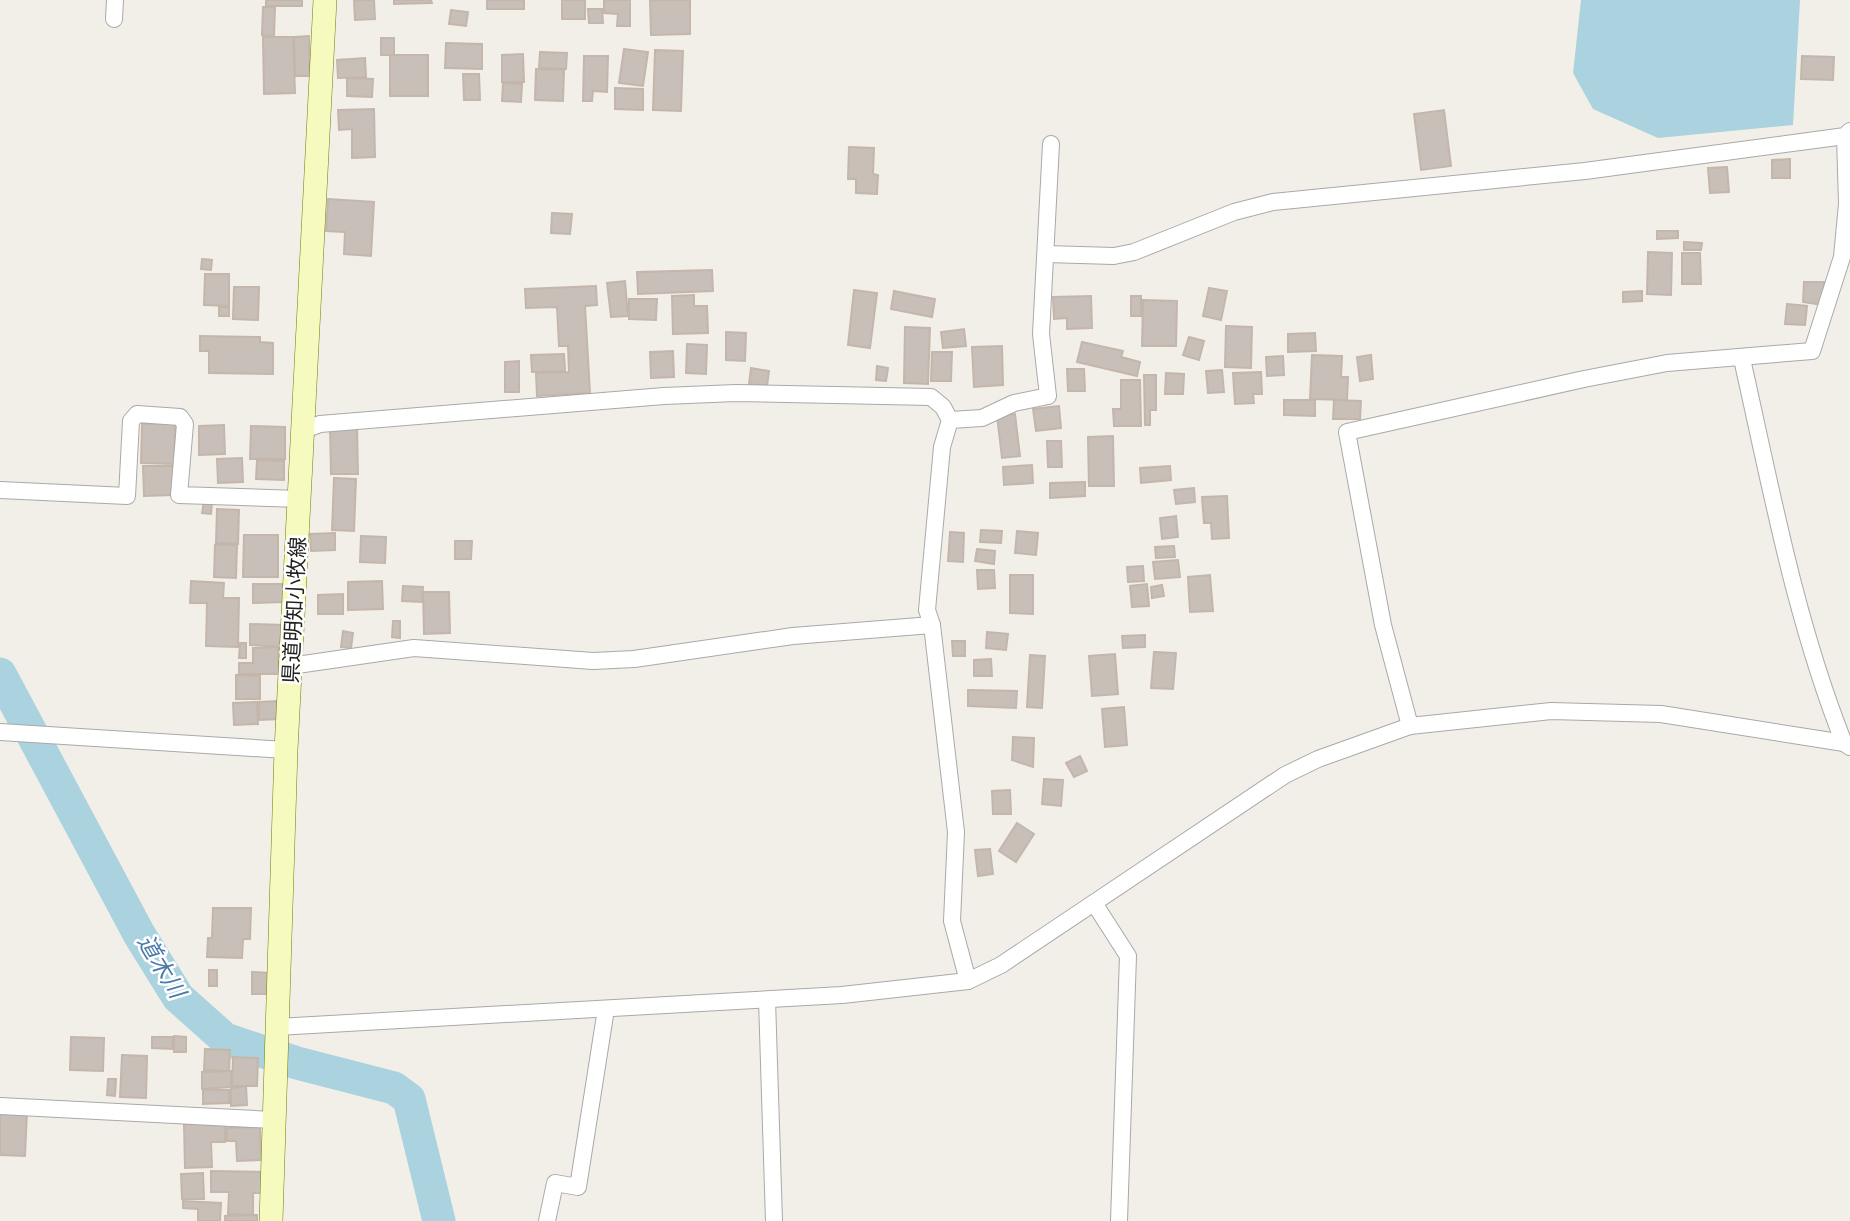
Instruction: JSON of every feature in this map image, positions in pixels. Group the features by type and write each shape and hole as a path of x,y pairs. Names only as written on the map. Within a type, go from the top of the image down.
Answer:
{"main road":[{"name":"県道明知小牧線","path":"271,1221 286,750 325,0"}],"street":[{"path":"114,19 115,0"},
{"path":"1046,254 1114,256 1134,252 1234,212 1273,202 1585,171 1847,134 1847,204 1842,257 1812,351 1742,359 1667,363 1347,432 1383,625 1410,726"},
{"path":"950,420 982,418 1014,403 1048,396 1041,334 1051,144"},
{"path":"1742,359 1780,530 1818,673 1847,745"},
{"path":"304,430 320,424 664,396 736,393 931,397 943,407 950,420 942,447 927,610 932,625 956,832 952,921 968,981"},
{"path":"0,490 127,496 131,421 137,414 180,417 185,424 179,495 300,499"},
{"path":"290,666 414,648 593,661 634,659 793,636 932,625"},
{"path":"276,1047 606,1009 767,1000 968,981 1001,965 1285,775 1318,759 1410,726 1551,711 1661,714 1847,745"},
{"path":"6,732 286,750"},
{"path":"1094,904 1128,956 1119,1221"},
{"path":"767,1000 774,1221"},
{"path":"547,1221 555,1183 578,1187 606,1009"},
{"path":"0,1107 273,1120"}],"water":[{"path":"1581,0 1800,0 1793,125 1658,138 1593,109 1573,73"}],"building":[{"path":"266,0 302,0 302,6 266,6"},
{"path":"354,0 374,0 375,19 355,20"},
{"path":"394,0 431,0 432,3 394,4"},
{"path":"487,0 524,0 524,9 487,9"},
{"path":"562,0 585,0 585,19 562,19"},
{"path":"604,0 630,0 630,26 617,26 618,14 604,13"},
{"path":"650,0 690,0 690,34 651,35"},
{"path":"263,7 275,7 274,36 262,35"},
{"path":"588,9 602,9 603,23 589,23"},
{"path":"451,10 468,12 466,26 449,24"},
{"path":"309,36 310,76 295,76 294,37"},
{"path":"263,37 293,37 295,93 264,94"},
{"path":"381,38 394,38 394,55 381,55"},
{"path":"446,43 482,44 482,69 445,68"},
{"path":"624,49 648,52 643,86 619,83"},
{"path":"655,50 683,51 681,111 653,110"},
{"path":"540,52 567,53 566,69 539,68"},
{"path":"523,54 524,82 502,82 502,55"},
{"path":"390,55 428,55 428,96 390,96"},
{"path":"584,56 608,56 607,92 593,91 592,101 583,101"},
{"path":"1802,56 1834,57 1833,80 1801,79"},
{"path":"365,58 366,77 338,78 337,60"},
{"path":"536,69 564,70 563,101 535,100"},
{"path":"463,74 479,74 480,100 464,100"},
{"path":"347,78 373,79 372,97 347,96"},
{"path":"503,83 522,84 521,102 502,101"},
{"path":"615,88 643,89 643,110 615,109"},
{"path":"374,109 375,157 352,158 352,129 339,130 338,110"},
{"path":"1444,110 1451,166 1421,170 1414,114"},
{"path":"849,147 874,148 873,174 878,175 877,194 856,193 856,179 848,179"},
{"path":"1790,159 1790,178 1772,178 1772,160"},
{"path":"1727,167 1729,192 1710,193 1708,168"},
{"path":"328,199 374,202 371,256 344,254 345,232 326,231"},
{"path":"552,213 572,214 570,234 551,233"},
{"path":"1657,231 1678,231 1678,238 1657,239"},
{"path":"1684,242 1702,243 1701,250 1684,250"},
{"path":"1648,252 1672,253 1671,295 1647,294"},
{"path":"1682,253 1700,253 1701,284 1682,284"},
{"path":"202,259 212,260 211,270 201,269"},
{"path":"712,270 713,291 638,294 637,272"},
{"path":"205,274 229,274 229,306 204,305"},
{"path":"625,281 628,316 611,317 607,283"},
{"path":"1804,282 1824,282 1823,305 1803,302"},
{"path":"596,286 597,305 585,306 590,393 537,396 536,373 569,372 568,346 559,346 557,307 526,308 525,289"},
{"path":"234,287 259,287 258,320 233,319"},
{"path":"1209,288 1227,291 1221,320 1203,316"},
{"path":"854,290 877,293 870,348 848,345"},
{"path":"894,291 935,299 932,317 891,309"},
{"path":"1642,291 1642,301 1623,302 1623,292"},
{"path":"694,295 694,306 707,306 708,333 673,334 672,296"},
{"path":"1091,296 1092,328 1067,329 1067,318 1054,319 1053,297"},
{"path":"1131,296 1141,296 1141,316 1131,316"},
{"path":"629,299 657,299 656,320 629,319"},
{"path":"1143,300 1177,301 1176,346 1142,346"},
{"path":"1787,304 1807,306 1805,325 1785,324"},
{"path":"219,307 229,307 229,316 219,316"},
{"path":"1226,326 1252,327 1251,368 1225,367"},
{"path":"905,327 930,328 928,384 904,383"},
{"path":"964,329 966,346 943,348 941,332"},
{"path":"726,332 746,333 745,361 726,360"},
{"path":"1315,333 1316,351 1288,352 1288,334"},
{"path":"200,336 260,337 260,342 273,343 273,374 209,373 209,351 200,351"},
{"path":"1189,337 1204,341 1199,360 1183,355"},
{"path":"1082,342 1123,351 1121,357 1140,362 1137,376 1077,362"},
{"path":"687,344 707,345 706,374 686,373"},
{"path":"1002,346 1003,385 974,387 972,347"},
{"path":"673,351 674,377 651,378 650,352"},
{"path":"932,352 952,352 951,381 931,381"},
{"path":"564,354 565,371 532,372 531,355"},
{"path":"1312,355 1342,356 1341,377 1348,377 1347,400 1310,399"},
{"path":"1371,355 1373,379 1360,381 1357,357"},
{"path":"1283,356 1284,375 1267,376 1266,357"},
{"path":"519,361 519,392 505,392 505,362"},
{"path":"877,366 888,368 886,381 876,380"},
{"path":"751,368 769,371 767,386 749,384"},
{"path":"1067,369 1084,369 1085,391 1068,391"},
{"path":"1222,370 1224,392 1208,393 1206,371"},
{"path":"1261,372 1262,394 1253,394 1254,403 1235,404 1233,373"},
{"path":"1166,373 1184,374 1183,394 1165,394"},
{"path":"1144,375 1156,375 1156,410 1150,410 1150,425 1145,425"},
{"path":"1121,380 1140,380 1141,426 1114,426 1113,409 1121,409"},
{"path":"1284,400 1315,400 1315,416 1284,415"},
{"path":"1334,400 1361,401 1360,419 1333,419"},
{"path":"1059,406 1061,428 1036,431 1033,409"},
{"path":"1015,414 1020,456 1002,458 997,416"},
{"path":"142,424 175,424 174,464 141,463"},
{"path":"224,425 225,454 199,455 199,426"},
{"path":"251,426 285,427 285,459 250,459"},
{"path":"330,427 357,427 358,474 331,474"},
{"path":"1113,436 1114,486 1089,486 1088,437"},
{"path":"1047,441 1061,441 1062,467 1048,467"},
{"path":"242,458 243,482 218,483 217,459"},
{"path":"257,460 284,461 284,480 256,479"},
{"path":"1032,465 1033,483 1004,485 1003,467"},
{"path":"143,466 173,466 173,495 144,496"},
{"path":"1170,466 1171,480 1141,483 1140,468"},
{"path":"334,478 356,479 354,531 332,530"},
{"path":"1085,482 1085,496 1050,498 1050,483"},
{"path":"1194,488 1195,502 1176,504 1174,490"},
{"path":"1227,496 1229,538 1212,539 1211,523 1204,523 1202,497"},
{"path":"204,501 212,502 211,514 202,513"},
{"path":"217,509 239,510 238,544 216,543"},
{"path":"1176,516 1178,537 1162,539 1160,518"},
{"path":"981,530 1002,531 1001,543 980,542"},
{"path":"1017,531 1038,533 1036,555 1015,553"},
{"path":"950,532 964,533 963,562 948,561"},
{"path":"335,533 335,550 311,551 310,534"},
{"path":"244,535 278,535 278,577 243,577"},
{"path":"361,536 386,537 385,563 360,562"},
{"path":"455,541 472,541 471,559 455,559"},
{"path":"215,545 237,545 236,578 214,577"},
{"path":"1174,546 1175,557 1156,558 1155,547"},
{"path":"977,549 995,551 994,564 975,561"},
{"path":"1178,560 1180,577 1155,579 1153,562"},
{"path":"1143,566 1144,581 1128,582 1127,567"},
{"path":"977,570 994,570 995,588 978,589"},
{"path":"1010,575 1033,575 1033,614 1010,613"},
{"path":"1210,575 1213,611 1190,612 1188,577"},
{"path":"191,581 224,583 223,598 239,598 238,647 206,646 207,603 190,603"},
{"path":"382,581 383,609 348,610 348,582"},
{"path":"253,584 284,584 284,602 253,603"},
{"path":"1147,584 1149,606 1132,607 1130,586"},
{"path":"1162,585 1164,596 1152,598 1151,587"},
{"path":"403,586 423,587 422,602 402,601"},
{"path":"423,592 449,592 450,633 424,634"},
{"path":"343,594 343,614 318,614 318,595"},
{"path":"393,621 400,621 400,638 392,637"},
{"path":"250,624 284,625 284,647 250,645"},
{"path":"343,631 353,633 351,648 341,647"},
{"path":"987,632 1008,634 1006,650 986,648"},
{"path":"1145,635 1145,647 1123,648 1122,636"},
{"path":"952,641 965,641 965,656 953,656"},
{"path":"240,643 246,643 246,658 239,658"},
{"path":"278,647 279,674 239,674 239,663 253,663 253,648"},
{"path":"1154,652 1176,653 1173,689 1151,688"},
{"path":"1115,654 1118,694 1092,696 1089,656"},
{"path":"1030,655 1045,656 1042,708 1027,707"},
{"path":"991,659 992,676 974,676 974,660"},
{"path":"236,675 260,676 260,699 236,699"},
{"path":"968,690 1017,691 1016,708 968,706"},
{"path":"280,701 281,719 259,720 259,702"},
{"path":"257,702 258,724 234,725 233,703"},
{"path":"1124,707 1127,745 1105,747 1102,709"},
{"path":"1013,737 1034,738 1033,767 1012,760"},
{"path":"1080,756 1087,771 1074,777 1066,763"},
{"path":"1044,779 1063,780 1061,806 1042,804"},
{"path":"1010,790 1011,814 993,814 992,791"},
{"path":"1017,823 1034,834 1016,862 999,851"},
{"path":"990,849 993,874 978,876 975,850"},
{"path":"213,908 251,908 250,939 243,939 242,958 207,957 208,938 212,938"},
{"path":"209,970 217,970 217,986 209,986"},
{"path":"252,972 271,973 270,994 252,994"},
{"path":"174,1036 186,1037 186,1052 174,1052"},
{"path":"71,1037 104,1038 103,1071 70,1070"},
{"path":"152,1037 173,1037 172,1049 152,1048"},
{"path":"205,1049 230,1050 229,1071 204,1070"},
{"path":"122,1055 147,1056 146,1098 120,1097"},
{"path":"233,1057 258,1058 257,1086 232,1086"},
{"path":"231,1071 231,1087 202,1089 202,1072"},
{"path":"108,1079 116,1079 115,1096 107,1095"},
{"path":"246,1086 247,1105 231,1106 231,1088"},
{"path":"203,1090 229,1090 229,1103 203,1104"},
{"path":"0,1111 27,1112 25,1156 0,1155"},
{"path":"225,1123 225,1142 211,1142 212,1167 185,1168 184,1124"},
{"path":"260,1127 261,1160 237,1161 236,1141 227,1141 227,1128"},
{"path":"211,1171 264,1172 263,1193 253,1193 253,1215 228,1214 229,1192 211,1192"},
{"path":"203,1173 204,1199 182,1199 181,1174"},
{"path":"183,1201 221,1203 220,1221 198,1221 198,1209 183,1208"},
{"path":"257,1215 257,1221 225,1221 225,1216"}],"waterway":[{"name":"道木川","path":"0,674 139,934 178,997 225,1039 297,1063 394,1088 409,1099 439,1221"}]}
